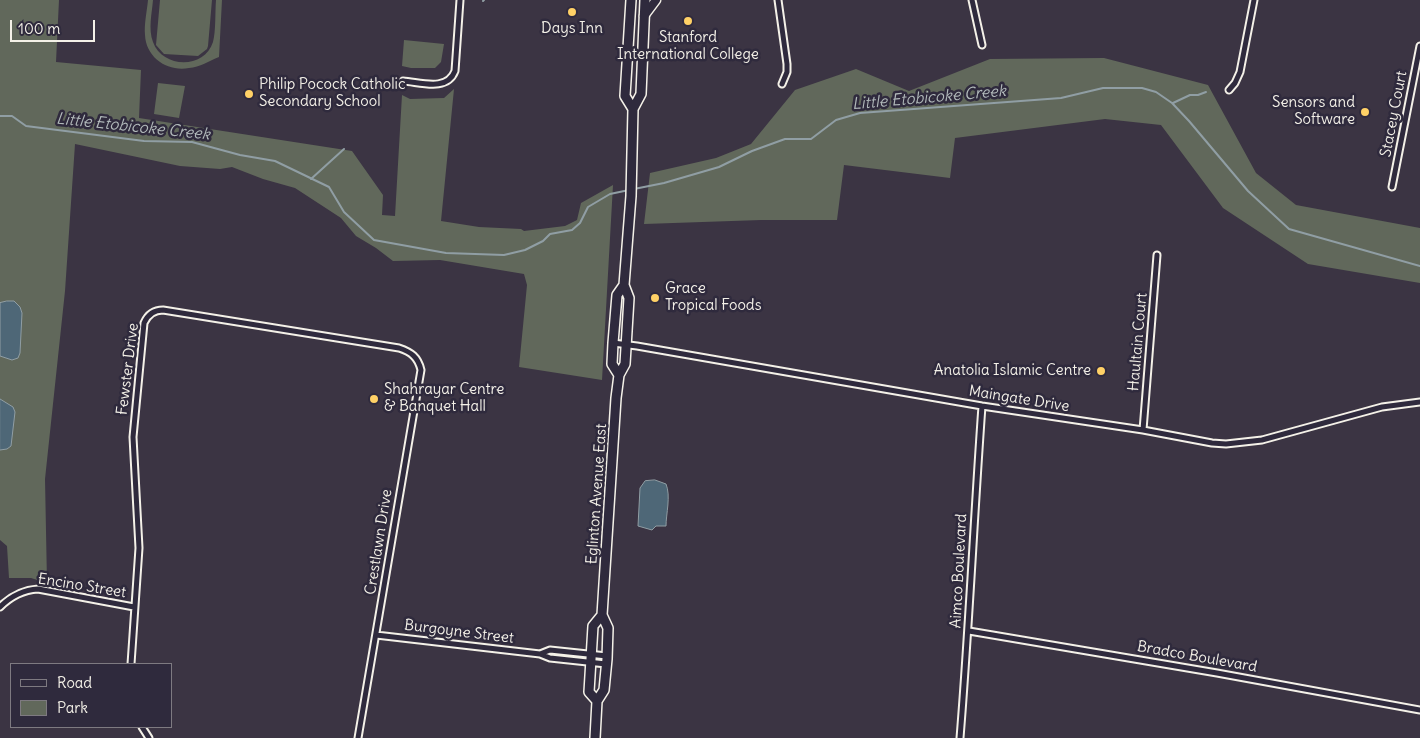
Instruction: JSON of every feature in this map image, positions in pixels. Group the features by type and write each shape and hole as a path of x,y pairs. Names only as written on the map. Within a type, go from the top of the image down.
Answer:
{"main road":[{"name":"Eglinton Avenue East","path":"631,0 625,96 633,109"},
{"name":"Eglinton Avenue East","path":"595,738 597,701 604,690 608,628 602,615 619,375 625,364 628,298 624,285 631,196 633,109 641,94 645,0"},
{"path":"644,16 656,0"},
{"name":"Eglinton Avenue East","path":"619,375 612,364 613,343 617,296 624,285"},
{"name":"Eglinton Avenue East","path":"597,701 590,692 591,658 593,626 602,615"}],"street":[{"path":"403,80 440,85 453,76 455,71 460,0"},
{"path":"778,0 787,64 787,72 782,84"},
{"path":"972,0 982,45"},
{"path":"1229,90 1240,72 1254,0"},
{"name":"Stacey Court","path":"1392,187 1420,46"},
{"name":"Haultain Court","path":"1143,430 1157,255"},
{"name":"Fewster Drive","path":"131,663 138,548 133,437 144,323 150,314 157,310 164,310 399,348 411,352"},
{"name":"Maingate Drive","path":"613,343 1212,443 1262,440 1382,407 1420,402"},
{"name":"Crestlawn Drive","path":"358,738 421,370 411,352"},
{"name":"Aimco Boulevard","path":"960,738 969,631 971,552 982,406"},
{"name":"Encino Street","path":"0,607 14,596 27,590 38,589 134,607"},
{"name":"Bradco Boulevard","path":"969,631 1420,710"},
{"name":"Burgoyne Street","path":"376,635 540,654 550,658 606,660"},
{"name":"Burgoyne Street","path":"540,654 550,650 606,660"}],"green space":[{"path":"0,0 59,0 56,62 141,70 139,118 352,151 383,195 382,215 395,216 402,95 410,99 444,98 454,89 441,221 479,227 521,229 524,231 565,226 577,220 581,203 613,185 602,380 519,367 527,285 524,274 440,260 393,261 356,236 341,218 295,188 263,179 232,167 220,169 180,166 75,144 65,291 45,479 47,583 31,578 9,578 7,546 0,540"},
{"path":"148,0 153,0 151,32 153,42 158,51 174,61 183,62 192,61 208,51 214,38 216,0 222,0 219,57 197,66 181,69 173,68 160,62 154,57 146,43 145,26"},
{"path":"160,0 212,0 207,49 198,56 164,54 156,45"},
{"path":"404,40 444,44 441,62 435,68 402,66"},
{"path":"1104,58 1208,85 1256,173 1296,205 1420,228 1420,283 1308,264 1223,208 1161,125 1105,119 955,138 950,178 844,165 837,220 761,220 644,224 650,173 716,158 751,144 795,90 856,69 909,91 990,59"},
{"path":"158,83 185,86 179,118 154,114"}],"water":[{"path":"14,301 20,307 22,313 20,353 18,358 12,360 0,356 0,303"},
{"path":"0,399 13,407 15,412 11,446 0,450"},
{"path":"655,480 666,484 668,505 666,526 656,526 652,530 638,526 640,488 645,481"}],"waterway":[{"name":"Little Etobicoke Creek","path":"634,189 664,183 719,167 752,151 785,139 811,139 836,120 860,113 1061,98 1103,88 1142,88 1156,92 1172,103 1248,191 1289,229 1420,266"},
{"path":"1173,103 1190,95 1206,92"},
{"name":"Little Etobicoke Creek","path":"0,116 12,116 26,126 144,141 192,142 240,155 275,161 329,187 344,212 374,240 446,253 504,255 525,250 543,241 550,234 572,230 580,223 588,207 610,194 629,190"},
{"path":"311,179 344,149"}],"place":[{"name":"Days Inn","path":"572,12"},
{"name":"Stanford International College","path":"688,21"},
{"name":"Philip Pocock Catholic Secondary School","path":"249,94"},
{"name":"Sensors and Software","path":"1365,112"},
{"name":"Grace Tropical Foods","path":"655,298"},
{"name":"Anatolia Islamic Centre","path":"1101,371"},
{"name":"Shahrayar Centre & Banquet Hall","path":"374,399"}]}
